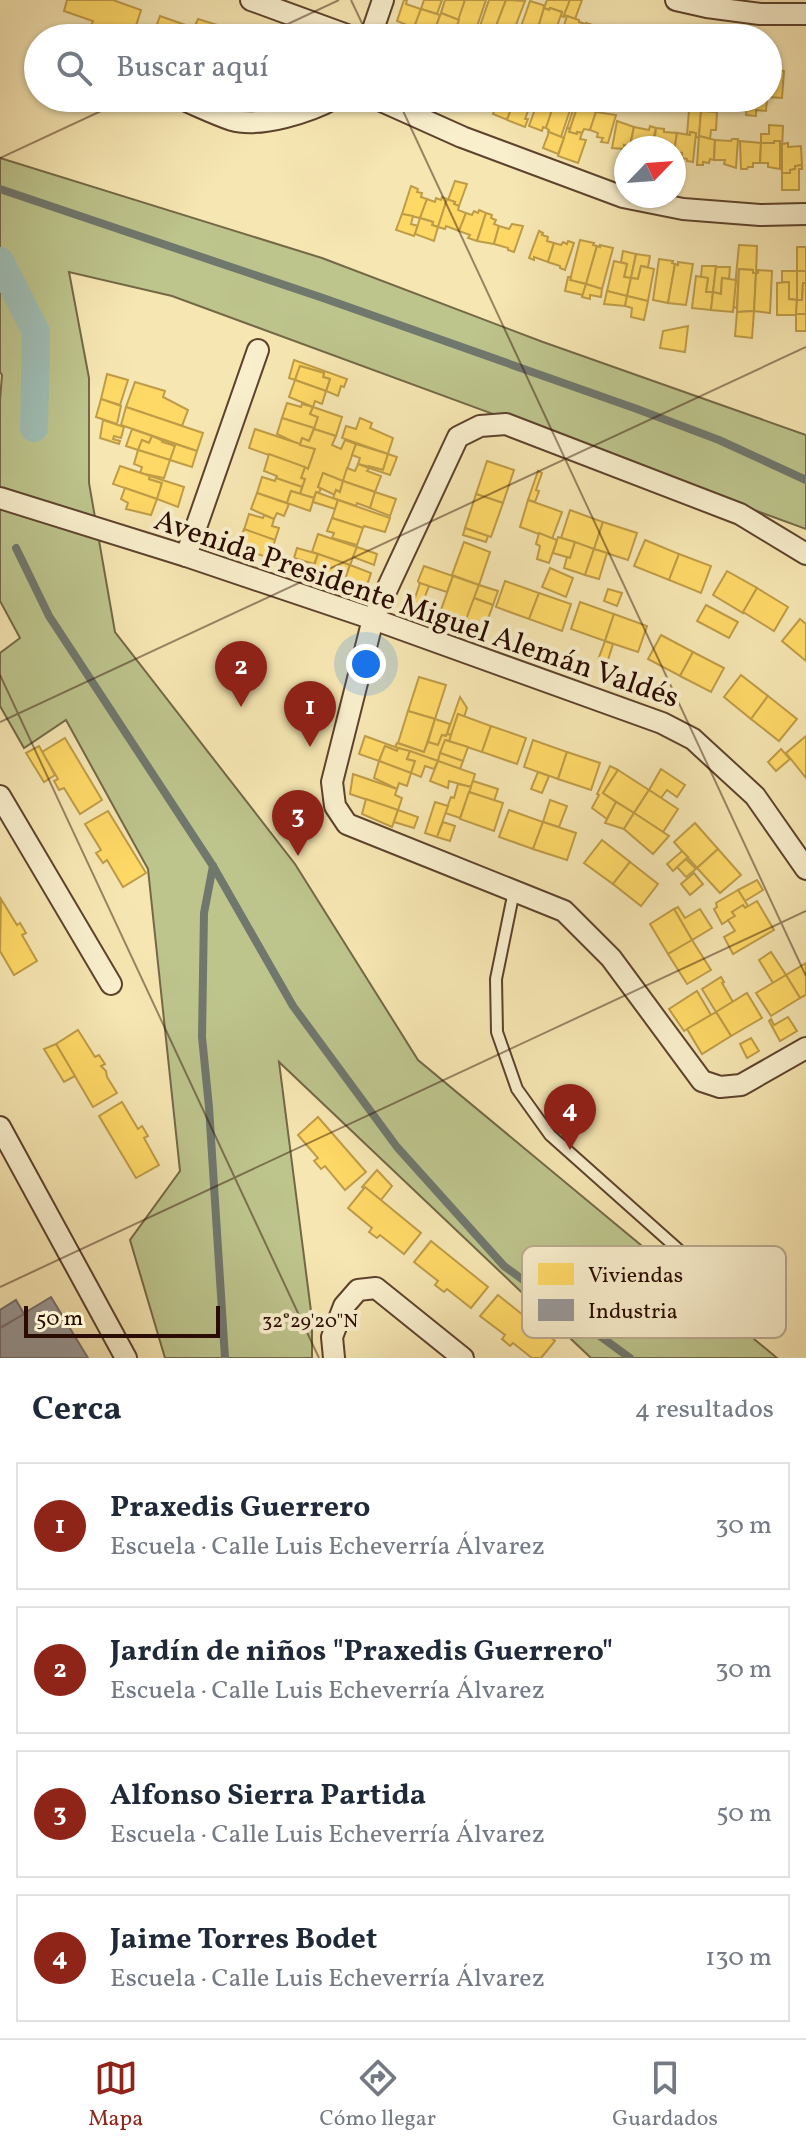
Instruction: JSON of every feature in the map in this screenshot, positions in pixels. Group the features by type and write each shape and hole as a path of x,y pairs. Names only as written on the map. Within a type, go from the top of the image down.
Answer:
{"street":[{"path":"251,0 317,24"},
{"path":"375,24 383,0"},
{"path":"676,0 760,14 806,14"},
{"path":"213,112 235,121 291,117 307,112"},
{"path":"406,112 462,137 623,197 683,209 760,215 806,214"},
{"path":"186,556 258,350"},
{"path":"806,554 740,514 506,424 480,426 458,437 373,619 332,782 335,806 347,824 564,911 611,958 702,1081 720,1087 741,1085 806,1048"},
{"name":"Avenida Presidente Miguel Alemán Valdés","path":"0,498 373,619 662,723 693,739 755,796 806,869"},
{"path":"0,796 111,984"},
{"path":"0,1127 126,1358"},
{"path":"334,1358 332,1337 344,1306 358,1290 376,1288 463,1358"}],"lane":[{"path":"514,891 496,979 497,1032 517,1089 550,1135 674,1246"}],"green space":[{"path":"0,158 322,258 543,342 806,435 806,529 172,296 69,272 89,378 89,483 115,632 295,864 418,1060 642,1246 522,1246 522,1293 279,1062 312,1319 312,1358 165,1358 130,1240 180,1171 148,869 66,720 24,748 0,706 0,653 20,638 0,601"},
{"path":"570,1338 753,1338 777,1358 591,1358"}],"building: Viviendas":[{"path":"67,0 113,0 141,10 137,24 92,24 93,21 64,11"},
{"path":"404,0 407,0 406,4 421,9 415,24 397,21"},
{"path":"424,0 442,0 437,14 421,9"},
{"path":"445,0 465,0 459,20 441,13"},
{"path":"465,0 486,0 478,24 457,24"},
{"path":"489,0 506,0 497,24 481,24"},
{"path":"506,0 525,1 516,24 497,24"},
{"path":"547,0 570,0 564,17 561,16 562,12 544,8"},
{"path":"570,0 582,0 575,19 564,15"},
{"path":"530,1 543,5 539,24 522,24"},
{"path":"544,8 562,12 558,24 539,24"},
{"path":"421,9 440,15 437,24 415,24"},
{"path":"441,13 459,20 457,24 437,24"},
{"path":"160,16 183,24 157,24"},
{"path":"567,16 582,23 582,24 564,24"},
{"path":"198,19 214,24 196,24"},
{"path":"494,112 510,112 505,119"},
{"path":"510,112 528,112 525,127 507,120"},
{"path":"534,112 551,112 542,131 529,126"},
{"path":"551,112 569,112 561,137 548,132 546,128"},
{"path":"572,112 576,112 570,129 567,128"},
{"path":"576,112 596,112 590,130 584,129 577,134 569,132"},
{"path":"596,112 616,115 608,143 601,142 603,138 590,130"},
{"path":"689,112 701,112 699,138 696,133 687,135"},
{"path":"701,112 717,112 716,130 711,130 710,139 699,136"},
{"path":"617,121 634,127 632,136 614,136"},
{"path":"769,125 783,126 782,150 780,141 761,143 761,134 769,134"},
{"path":"650,126 656,128 654,136 632,136 634,127 649,130"},
{"path":"567,128 569,132 582,133 580,139 586,140 578,163 558,156"},
{"path":"656,128 677,133 677,136 655,136"},
{"path":"549,132 564,138 558,154 543,148"},
{"path":"690,132 696,133 693,162 686,159 686,136 677,136 677,133 690,135"},
{"path":"699,136 715,140 714,160 703,162 703,165 697,165"},
{"path":"738,139 736,168 724,164 725,160 714,160 715,140"},
{"path":"740,141 761,143 760,163 741,169"},
{"path":"780,141 780,169 760,163 761,143"},
{"path":"788,143 788,147 801,146 802,165 795,166 790,173 782,173 782,144"},
{"path":"802,165 799,169 799,190 782,190 782,173 790,173 795,166"},
{"path":"455,181 467,184 459,206 448,200"},
{"path":"411,186 427,199 420,218 402,214"},
{"path":"442,197 447,199 438,227 420,218 427,199 435,202 436,198 441,200"},
{"path":"447,199 466,213 459,231 446,226 445,229 438,227"},
{"path":"479,210 486,213 477,241 459,231 466,213 472,215"},
{"path":"486,213 492,215 491,218 496,220 494,224 499,226 494,244 477,241"},
{"path":"402,214 413,216 411,224 418,226 414,236 396,230"},
{"path":"420,218 438,227 434,241 415,234"},
{"path":"512,224 523,226 514,252 494,244 499,226 509,229"},
{"path":"539,231 548,237 547,241 554,243 548,262 529,258"},
{"path":"580,240 597,246 586,284 570,280"},
{"path":"568,241 574,243 565,270 548,262 554,243 561,245"},
{"path":"739,245 757,246 756,273 739,269 737,308 733,307"},
{"path":"597,246 613,248 602,289 586,284"},
{"path":"797,247 806,247 806,271 797,271"},
{"path":"623,251 636,254 631,278 624,277 627,264 621,262"},
{"path":"636,254 650,256 648,267 641,266 638,279 631,278"},
{"path":"659,259 675,264 668,303 653,300"},
{"path":"614,261 627,264 624,277 631,278 627,296 607,291"},
{"path":"678,262 693,264 686,305 668,303 675,264 678,265"},
{"path":"641,266 654,269 648,301 627,296 631,278 638,279"},
{"path":"702,266 716,266 713,292 706,292 708,278 701,277"},
{"path":"716,267 730,267 729,279 722,278 721,294 713,292"},
{"path":"739,269 756,273 754,311 737,312"},
{"path":"758,270 772,271 770,313 754,311"},
{"path":"782,271 797,271 797,300 789,299 789,282 782,282"},
{"path":"797,271 806,271 802,300 797,300"},
{"path":"696,276 708,278 706,292 713,292 711,310 692,308"},
{"path":"568,277 586,284 583,295 565,291"},
{"path":"722,278 736,280 733,312 711,310 713,292 721,294"},
{"path":"789,282 789,299 797,300 796,315 777,315 777,283"},
{"path":"803,283 806,283 806,314 796,314 797,300 802,300"},
{"path":"586,284 602,289 601,297 582,297"},
{"path":"607,291 627,296 625,306 604,304"},
{"path":"627,296 648,301 644,320 631,317 632,308 625,306"},
{"path":"754,311 752,338 735,336 737,312"},
{"path":"796,314 806,314 806,331 796,331"},
{"path":"688,326 685,352 660,348 663,331"},
{"path":"294,360 347,379 338,396 326,391 330,379 323,377 324,373 300,366 295,380 289,378"},
{"path":"300,366 324,373 323,377 330,379 326,391 295,380"},
{"path":"107,374 128,380 120,405 101,399"},
{"path":"295,380 326,391 322,404 315,401 313,407 289,397"},
{"path":"135,382 165,391 163,397 188,410 182,426 126,407"},
{"path":"101,399 121,406 117,424 96,417"},
{"path":"287,403 313,407 310,414 318,417 314,429 282,418"},
{"path":"126,407 203,433 197,451 121,425"},
{"path":"313,407 342,417 336,436 314,429 318,417 310,414"},
{"path":"282,418 314,428 309,441 302,438 300,445 277,434"},
{"path":"360,418 372,423 370,428 393,438 388,454 342,438 346,426 356,429"},
{"path":"103,420 124,427 121,438 114,436 113,439 120,441 119,444 100,438"},
{"path":"132,429 152,436 149,443 142,440 138,450 126,446"},
{"path":"255,429 315,449 308,469 249,448"},
{"path":"314,429 336,436 332,445 341,449 345,440 356,444 343,481 323,473 318,487 321,488 314,498 300,494 305,479 301,478 315,449 300,445 302,438 309,441"},
{"path":"152,436 175,446 170,460 138,450 142,440 149,443"},
{"path":"163,440 197,451 192,467 170,460 175,446"},
{"path":"356,444 388,454 383,470 358,464 360,458 352,455"},
{"path":"138,450 170,460 164,478 140,473 142,467 134,464"},
{"path":"269,454 305,467 302,487 264,471"},
{"path":"388,454 397,457 390,475 369,468 383,470"},
{"path":"487,461 514,470 503,503 476,494"},
{"path":"358,464 381,476 375,492 343,481 347,468 355,471"},
{"path":"120,466 162,483 157,499 113,484"},
{"path":"538,471 542,473 535,502 528,500"},
{"path":"323,473 343,481 340,492 336,490 335,495 318,487"},
{"path":"150,476 184,487 178,507 157,499 162,483 149,479"},
{"path":"262,477 275,481 276,478 302,487 300,494 291,491 287,503 257,493"},
{"path":"343,481 375,492 370,508 333,498 336,490 340,492"},
{"path":"125,488 157,499 151,515 126,509 128,503 121,499"},
{"path":"291,491 314,498 310,511 287,503"},
{"path":"316,492 338,500 335,509 313,502"},
{"path":"375,492 396,499 390,516 370,508"},
{"path":"257,493 289,504 284,516 277,513 274,519 251,509"},
{"path":"476,494 503,503 491,537 465,528"},
{"path":"338,500 390,518 385,532 332,518"},
{"path":"528,500 562,512 552,539 520,527"},
{"path":"570,510 603,522 594,549 561,538"},
{"path":"249,514 274,519 272,526 279,528 275,540 244,530"},
{"path":"332,518 363,528 357,545 332,538 334,533 327,531"},
{"path":"603,522 637,533 628,560 594,549"},
{"path":"465,528 488,536 486,542 463,535"},
{"path":"244,529 275,540 272,550 280,553 277,560 239,545"},
{"path":"539,533 557,540 549,563 537,559"},
{"path":"318,534 357,547 350,565 312,552"},
{"path":"558,537 575,542 570,558 553,553"},
{"path":"645,540 679,554 669,580 634,566"},
{"path":"464,542 490,552 479,585 452,575"},
{"path":"575,542 594,549 585,575 564,568"},
{"path":"357,547 377,554 374,565 353,557"},
{"path":"297,548 318,554 314,564 294,558"},
{"path":"594,549 607,553 599,579 585,575"},
{"path":"318,554 350,565 344,582 319,575 321,569 314,566"},
{"path":"679,554 711,566 701,593 669,580"},
{"path":"350,565 371,573 365,591 331,579 344,582"},
{"path":"424,566 453,576 447,592 419,583"},
{"path":"550,568 573,578 566,597 542,587"},
{"path":"727,571 757,588 743,613 713,595"},
{"path":"453,576 479,585 467,619 441,610"},
{"path":"505,581 539,593 529,619 496,607"},
{"path":"420,583 429,586 420,609 412,607"},
{"path":"479,585 498,591 493,605 474,598"},
{"path":"757,588 788,607 774,631 743,612"},
{"path":"608,589 622,593 617,606 604,601"},
{"path":"539,593 571,604 562,631 529,619"},
{"path":"474,598 493,605 483,632 464,625"},
{"path":"580,602 614,614 605,641 571,629"},
{"path":"706,605 738,622 729,638 697,621"},
{"path":"441,610 467,619 464,625 439,616"},
{"path":"614,614 647,626 638,652 605,641"},
{"path":"800,619 806,624 806,661 782,641"},
{"path":"661,635 693,652 680,676 648,659"},
{"path":"605,641 613,644 607,663 598,660"},
{"path":"693,652 724,668 711,692 680,676"},
{"path":"741,675 768,696 751,719 724,697"},
{"path":"419,677 446,685 435,719 408,711"},
{"path":"768,696 797,719 779,741 751,719"},
{"path":"460,697 467,708 464,717 458,714 451,735 447,734"},
{"path":"408,711 435,719 424,752 398,743"},
{"path":"458,714 491,726 482,752 449,741"},
{"path":"435,719 450,724 446,736 442,735 438,745 428,742"},
{"path":"491,726 526,738 517,764 482,752"},
{"path":"442,735 451,735 449,741 445,740 438,761 395,747 397,743 424,752 428,742 438,745"},
{"path":"365,736 398,748 397,751 385,746 379,761 359,754"},
{"path":"806,736 806,778 786,753"},
{"path":"65,738 102,800 80,814 64,788 59,790 54,781 58,779 42,752"},
{"path":"445,740 468,747 463,761 440,753"},
{"path":"533,740 567,752 558,779 524,767"},
{"path":"39,746 55,775 44,782 26,753"},
{"path":"385,746 397,751 398,748 410,751 407,759 415,761 411,773 379,761"},
{"path":"781,749 790,759 776,771 768,762"},
{"path":"410,751 438,761 434,769 425,766 421,777 411,773 415,761 407,759"},
{"path":"567,752 600,763 591,790 558,779"},
{"path":"440,753 463,761 460,769 438,761"},
{"path":"379,761 411,773 407,786 399,783 397,789 374,778"},
{"path":"438,761 475,774 471,787 449,781 448,788 430,781"},
{"path":"610,766 618,770 603,793 616,802 607,819 592,808"},
{"path":"661,769 685,785 677,797 667,790 661,798 649,790"},
{"path":"618,770 649,790 634,813 603,793"},
{"path":"538,772 549,776 542,793 531,789"},
{"path":"353,774 397,789 395,795 402,798 398,810 350,794"},
{"path":"473,781 498,789 494,801 469,792"},
{"path":"458,784 471,787 460,818 445,813"},
{"path":"649,790 678,809 663,832 634,813"},
{"path":"469,792 503,803 494,831 460,819"},
{"path":"366,799 398,810 392,827 362,814"},
{"path":"550,800 567,806 559,827 543,822"},
{"path":"435,802 448,806 437,837 425,833"},
{"path":"616,802 634,813 624,829 605,823"},
{"path":"398,810 418,817 414,828 394,822"},
{"path":"509,810 543,822 533,849 499,837"},
{"path":"108,811 146,873 123,887 107,860 103,863 96,853 101,850 85,824"},
{"path":"634,813 669,836 653,854 624,829"},
{"path":"443,822 455,826 450,841 437,837"},
{"path":"543,822 576,833 567,860 533,849"},
{"path":"695,823 718,849 697,868 674,842"},
{"path":"602,840 630,862 613,884 584,863"},
{"path":"718,849 741,875 720,893 697,868"},
{"path":"682,851 688,857 673,871 667,864"},
{"path":"686,859 696,869 686,877 677,867"},
{"path":"630,862 658,884 641,906 613,884"},
{"path":"694,873 703,884 690,895 681,884"},
{"path":"757,880 763,890 745,901 738,890"},
{"path":"738,890 748,906 745,908 743,905 732,912 735,916 722,924 714,909 716,903"},
{"path":"1,899 17,925 20,923 26,933 22,935 37,961 14,975 0,951"},
{"path":"757,901 774,930 733,954 724,937 735,931 728,920 735,916 732,912"},
{"path":"678,907 685,918 700,909 712,928 692,940 674,909"},
{"path":"674,909 692,940 668,954 650,924"},
{"path":"692,940 711,970 687,984 668,954"},
{"path":"771,952 786,975 773,983 759,960"},
{"path":"806,963 806,995 800,998 786,975"},
{"path":"786,975 800,998 771,1016 756,993"},
{"path":"721,977 733,1002 716,1012 702,989"},
{"path":"697,991 711,1015 684,1031 669,1009"},
{"path":"747,993 762,1018 731,1036 716,1012"},
{"path":"716,1012 731,1036 702,1054 687,1029"},
{"path":"788,1017 797,1031 780,1041 769,1021 771,1019 774,1025"},
{"path":"78,1030 95,1057 99,1055 105,1064 101,1066 117,1093 93,1107 56,1044"},
{"path":"751,1038 759,1051 747,1058 740,1044"},
{"path":"56,1044 75,1076 64,1082 44,1049"},
{"path":"122,1102 138,1129 142,1126 148,1136 144,1138 159,1165 136,1178 99,1116"},
{"path":"318,1117 366,1172 345,1190 325,1166 321,1169 314,1161 318,1158 298,1135"},
{"path":"377,1170 392,1186 381,1200 362,1187"},
{"path":"365,1187 421,1233 404,1254 380,1235 377,1238 369,1232 372,1228 348,1208"},
{"path":"431,1241 488,1287 471,1308 447,1289 444,1292 435,1285 438,1281 414,1262"},
{"path":"498,1295 522,1314 522,1338 551,1338 555,1341 541,1358 532,1358 513,1343 510,1346 502,1339 505,1335 480,1316"}],"building: Industria":[{"path":"51,1297 88,1358 0,1358 0,1328"},
{"path":"16,1300 24,1314 0,1328 0,1310"}],"waterway":[{"path":"0,189 323,298 637,409 719,440 806,480"},
{"path":"0,261 36,332 34,428"},
{"path":"16,548 49,616 213,866 293,1006 397,1147 504,1266 522,1279"},
{"path":"213,866 204,913 202,1037 225,1358"},
{"path":"603,1338 630,1358"}],"place":[{"name":"Jardín de niños \"Praxedis Guerrero\"","path":"241,707"},
{"name":"Praxedis Guerrero","path":"310,747"},
{"name":"Alfonso Sierra Partida","path":"298,856"},
{"name":"Jaime Torres Bodet","path":"570,1150"}]}
